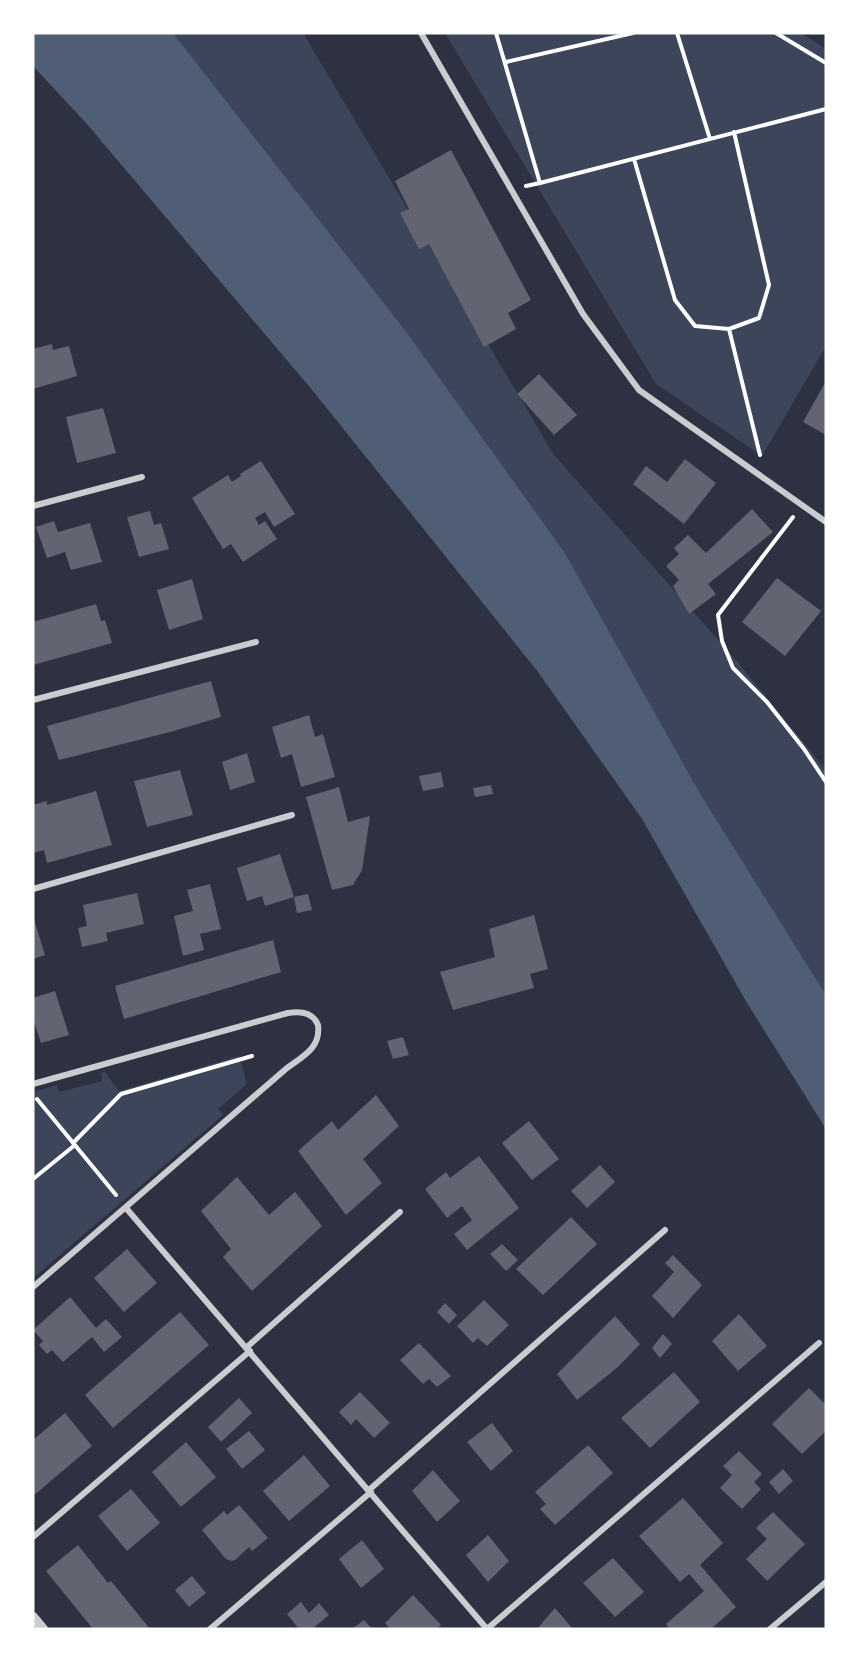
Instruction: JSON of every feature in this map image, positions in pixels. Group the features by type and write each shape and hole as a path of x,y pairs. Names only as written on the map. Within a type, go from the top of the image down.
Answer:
{"street":[{"path":"421,33 583,314 639,390 826,522"},
{"path":"33,507 142,477"},
{"path":"33,700 256,642"},
{"path":"33,889 292,815"},
{"path":"33,1084 288,1013 306,1014 318,1025 317,1040 305,1056 287,1068 33,1287"},
{"path":"126,1208 486,1628 819,1343"},
{"path":"33,1538 400,1212"},
{"path":"210,1629 665,1230"},
{"path":"770,1629 826,1581"},
{"path":"33,1617 43,1629"}],"path":[{"path":"496,33 540,183 826,109"},
{"path":"506,62 633,33"},
{"path":"677,33 710,139"},
{"path":"776,33 826,63"},
{"path":"634,158 675,300 695,326 729,329 759,318 769,285 734,132"},
{"path":"729,329 765,480"},
{"path":"802,506 718,615 722,641 734,668 767,702 804,749 826,782"},
{"path":"33,1179 74,1144 122,1095 252,1056"},
{"path":"33,1094 126,1208"}],"shaded area":[{"path":"33,33 173,33 405,330 565,553 701,795 826,995 826,1129 747,1003 642,819 538,672 313,391 86,123 33,66"},
{"path":"173,33 303,33 554,455 736,660 826,770 826,995 701,795 565,553 405,330"},
{"path":"445,33 801,33 826,49 826,346 762,456 656,384"},
{"path":"239,1056 247,1084 218,1109 223,1115 33,1278 33,1092 57,1085 59,1092 102,1081 101,1073 105,1072 119,1091"}],"building":[{"path":"451,150 531,300 508,313 516,329 484,347 429,244 419,249 400,213 409,209 395,181"},
{"path":"52,344 53,350 69,346 77,376 33,389 33,349"},
{"path":"539,374 577,415 554,435 517,394"},
{"path":"826,381 826,435 803,422"},
{"path":"103,408 116,453 77,463 66,417"},
{"path":"685,459 716,483 684,524 633,484 646,466 667,482"},
{"path":"261,461 295,514 274,527 265,512 255,518 259,525 265,521 277,539 243,562 231,544 223,549 192,498 228,475 232,482"},
{"path":"752,509 773,532 708,584 716,594 689,614 673,586 679,580 666,566 679,554 674,548 688,535 706,553"},
{"path":"150,511 154,525 161,523 169,549 139,557 127,517"},
{"path":"54,521 58,532 90,523 102,562 71,570 65,552 47,558 36,527"},
{"path":"777,578 821,611 785,656 742,622"},
{"path":"192,579 203,619 169,630 157,590"},
{"path":"96,604 101,621 105,620 112,643 33,665 33,622"},
{"path":"211,681 221,717 59,760 47,726"},
{"path":"309,715 315,737 323,734 335,777 301,787 292,754 281,758 272,727"},
{"path":"247,753 255,782 230,790 222,762"},
{"path":"180,770 193,815 147,827 134,781"},
{"path":"441,772 444,787 423,791 419,776"},
{"path":"491,785 493,794 475,797 473,788"},
{"path":"339,787 348,822 370,816 362,870 353,885 332,890 306,797"},
{"path":"96,791 112,845 47,863 44,850 33,853 33,805 47,801 47,805"},
{"path":"280,854 294,897 265,906 262,896 247,901 237,868"},
{"path":"210,884 221,929 200,934 204,950 183,956 174,916 193,911 187,890"},
{"path":"137,893 144,924 106,933 108,941 82,947 78,928 87,926 83,905"},
{"path":"308,894 312,910 297,913 294,897"},
{"path":"534,915 548,969 530,974 534,988 453,1010 440,972 495,957 489,929"},
{"path":"33,916 45,955 33,959"},
{"path":"273,940 281,972 124,1019 115,986"},
{"path":"55,991 69,1035 41,1043 33,1018 33,998"},
{"path":"403,1037 409,1055 393,1059 387,1041"},
{"path":"376,1095 399,1126 363,1159 382,1183 346,1215 298,1151 332,1121 338,1130"},
{"path":"529,1121 559,1159 532,1180 502,1143"},
{"path":"479,1156 519,1208 467,1250 454,1234 472,1220 462,1206 447,1218 425,1189 446,1172 450,1178"},
{"path":"600,1165 615,1182 587,1208 571,1191"},
{"path":"237,1177 269,1215 295,1192 322,1226 252,1291 223,1257 231,1249 201,1211"},
{"path":"571,1217 597,1244 543,1295 516,1269"},
{"path":"502,1244 518,1260 506,1271 490,1254"},
{"path":"127,1249 157,1283 124,1312 94,1278"},
{"path":"673,1255 702,1285 673,1318 652,1296 674,1272 665,1263"},
{"path":"70,1297 96,1328 106,1319 122,1337 104,1352 92,1337 63,1362 52,1350 47,1354 39,1345 43,1341 33,1330"},
{"path":"484,1300 509,1325 487,1346 478,1338 473,1343 457,1326"},
{"path":"445,1303 457,1315 449,1324 437,1312"},
{"path":"180,1312 209,1345 113,1428 85,1395"},
{"path":"739,1314 767,1346 738,1371 712,1341"},
{"path":"615,1316 640,1344 618,1367 577,1400 557,1374"},
{"path":"663,1334 672,1344 660,1358 652,1348"},
{"path":"419,1343 451,1376 437,1387 429,1379 423,1384 400,1360"},
{"path":"674,1372 700,1402 650,1448 621,1418"},
{"path":"809,1388 826,1405 826,1431 802,1454 772,1424"},
{"path":"360,1392 390,1423 374,1438 356,1419 351,1425 339,1412"},
{"path":"239,1398 252,1413 221,1442 208,1427"},
{"path":"65,1413 92,1446 33,1496 33,1440"},
{"path":"492,1423 513,1451 491,1471 467,1442"},
{"path":"249,1431 265,1450 242,1469 226,1449"},
{"path":"186,1442 216,1477 181,1507 152,1472"},
{"path":"588,1445 613,1473 555,1525 540,1509 546,1504 535,1492"},
{"path":"739,1451 762,1474 754,1482 761,1489 742,1509 720,1488 732,1475 723,1466"},
{"path":"304,1455 330,1486 289,1521 263,1491"},
{"path":"783,1469 793,1481 779,1494 769,1482"},
{"path":"433,1470 460,1501 437,1522 412,1491"},
{"path":"131,1489 160,1523 127,1551 98,1516"},
{"path":"683,1498 723,1543 700,1565 736,1607 711,1629 670,1629 666,1624 704,1591 689,1574 680,1582 639,1536"},
{"path":"239,1505 268,1538 252,1551 249,1547 231,1561 226,1559 202,1530 224,1511 227,1515"},
{"path":"773,1512 805,1544 767,1581 746,1559 767,1539 756,1528"},
{"path":"488,1535 509,1561 488,1582 466,1555"},
{"path":"362,1540 384,1569 361,1588 339,1559"},
{"path":"78,1545 108,1583 111,1581 150,1629 93,1629 46,1571"},
{"path":"613,1558 644,1592 615,1617 583,1583"},
{"path":"192,1576 206,1593 189,1607 175,1590"},
{"path":"413,1595 441,1625 436,1629 390,1629 385,1623"},
{"path":"301,1602 309,1613 319,1603 329,1615 312,1629 299,1629 287,1614"},
{"path":"555,1608 573,1629 537,1629"},
{"path":"364,1620 372,1629 352,1629"}]}
